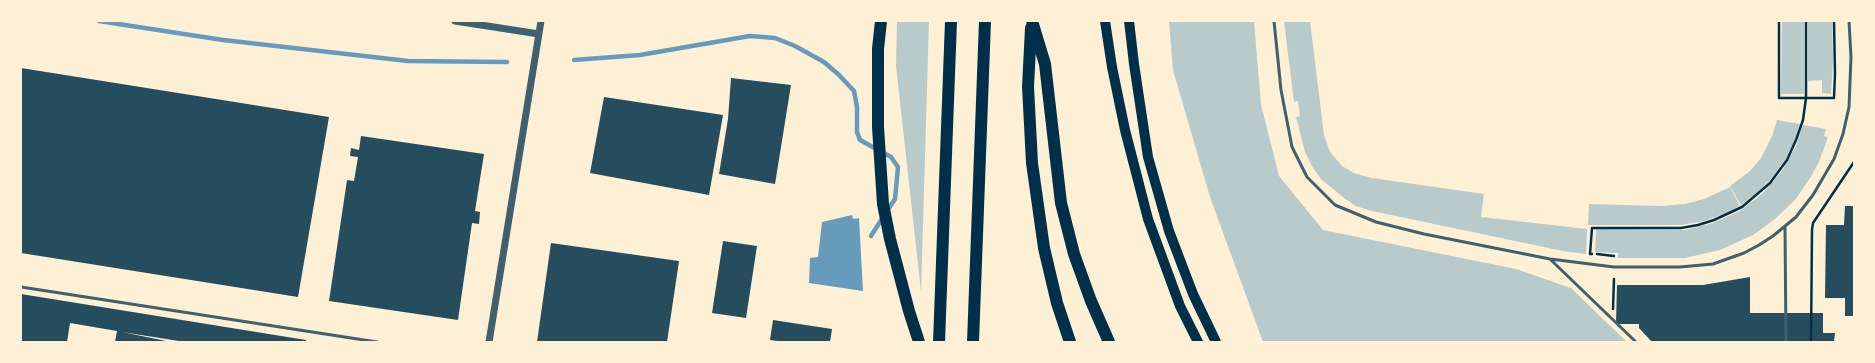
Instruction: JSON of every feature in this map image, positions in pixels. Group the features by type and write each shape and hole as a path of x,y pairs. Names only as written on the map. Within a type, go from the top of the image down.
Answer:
{"highway":[{"path":"881,21 878,49 878,127 883,204 909,311 919,342"},
{"path":"939,342 951,21"},
{"path":"973,342 985,21"},
{"path":"1032,21 1028,87 1032,163 1044,248 1057,303 1070,342"},
{"path":"1032,21 1045,64 1061,203 1074,254 1091,301 1109,342"}],"main road":[{"path":"1105,21 1112,67 1125,130 1148,219 1180,306 1198,342"},
{"path":"1129,21 1148,157 1169,230 1193,294 1216,342"}],"street":[{"path":"455,21 539,34"},
{"path":"490,342 541,21"}],"lane":[{"path":"1274,21 1282,90 1292,147 1307,177 1336,205 1376,222 1424,234 1550,259 1614,266 1696,266 1713,264 1744,253 1768,239 1785,226 1805,206 1821,184 1834,159 1843,134 1849,107 1851,82 1848,21"},
{"path":"1785,226 1786,342"},
{"path":"1550,259 1636,342"},
{"path":"21,287 377,342"}],"path":[{"path":"1779,21 1779,98 1834,98 1836,55 1834,21"},
{"path":"1614,256 1590,254 1592,228 1681,228 1698,225 1729,214 1754,198 1774,177 1787,160 1799,133 1804,113 1806,98 1806,21"},
{"path":"1811,342 1812,230 1814,223 1854,162"},
{"path":"1614,279 1614,309"}],"shaded area":[{"path":"897,21 929,21 921,292 896,66"},
{"path":"1169,21 1254,21 1261,105 1279,176 1323,230 1516,269 1571,288 1627,342 1263,342 1210,197 1173,70"},
{"path":"1284,21 1310,21 1324,135 1330,152 1342,166 1354,173 1372,178 1484,194 1481,217 1587,229 1586,254 1563,251 1372,211 1356,206 1344,198 1321,179 1313,168 1305,152 1296,117 1300,116 1298,101 1294,102"},
{"path":"1782,21 1804,21 1804,94 1781,94"},
{"path":"1808,21 1832,21 1833,60 1831,94 1822,93 1822,80 1808,81"},
{"path":"1777,120 1800,124 1794,142 1785,160 1770,180 1741,205 1730,186 1750,171 1761,158 1772,136"},
{"path":"1803,125 1826,129 1824,136 1828,137 1819,162 1795,200 1775,219 1753,235 1720,250 1685,258 1618,258 1618,253 1595,252 1596,229 1685,230 1713,223 1740,211 1763,193 1782,171 1796,146"},
{"path":"1730,187 1740,206 1704,221 1681,225 1588,225 1589,204 1661,206 1685,204 1704,199"}],"water":[{"path":"852,215 853,219 859,218 863,291 809,283 810,258 818,257 822,222"}],"building":[{"path":"21,68 329,117 298,297 21,253"},
{"path":"731,78 791,85 775,184 719,174 728,119"},
{"path":"604,97 723,115 709,195 590,173"},
{"path":"361,136 484,154 475,211 480,212 479,224 472,223 458,320 329,301 347,180 354,181 358,157 350,156 351,148 359,150"},
{"path":"1845,206 1854,206 1854,316 1845,316 1845,298 1825,298 1826,225 1844,225"},
{"path":"723,241 757,246 746,318 712,313"},
{"path":"551,243 679,261 667,342 537,342"},
{"path":"1750,277 1750,313 1823,313 1823,333 1835,333 1834,341 1652,342 1639,328 1639,324 1616,324 1617,285 1703,285"},
{"path":"21,294 306,340 306,342 185,342 122,332 171,342 115,342 117,331 70,323 67,342 21,342"},
{"path":"773,320 832,329 830,342 785,342 770,340"}],"waterway":[{"path":"99,21 223,40 408,61 507,62"},
{"path":"574,60 640,55 750,36 775,38 795,46 824,62 854,91 857,107 857,132 860,140 891,157 898,167 895,199 887,211"},
{"path":"871,236 883,217"}]}
